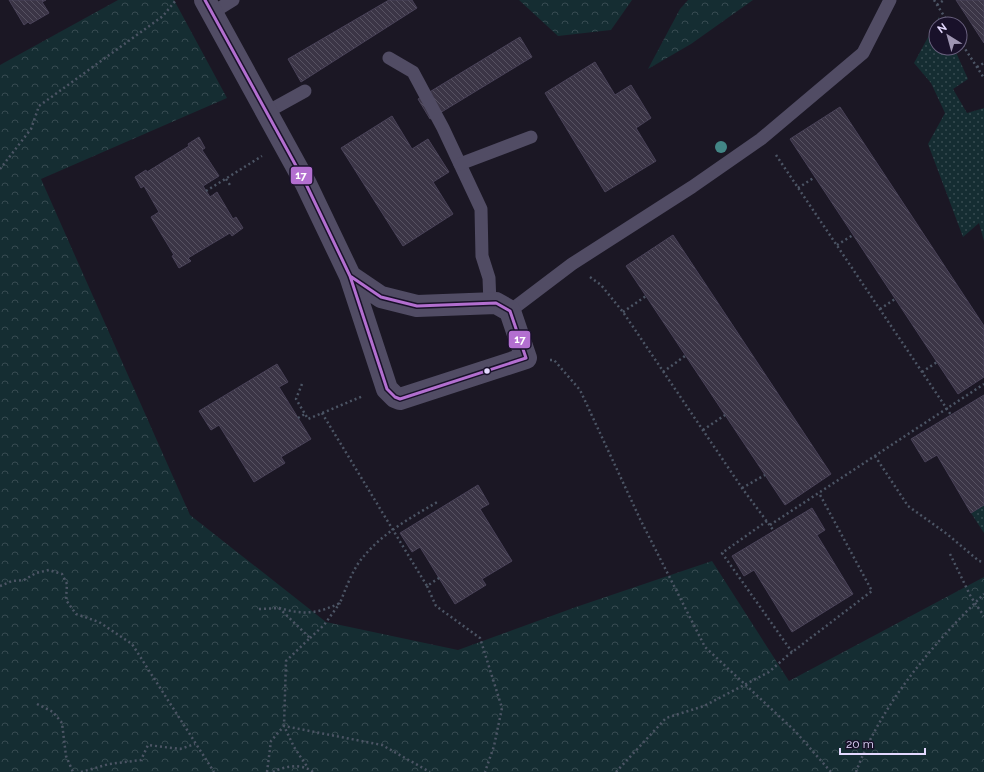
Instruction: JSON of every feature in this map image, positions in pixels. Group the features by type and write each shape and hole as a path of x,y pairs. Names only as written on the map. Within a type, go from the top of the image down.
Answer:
{"street":[{"path":"208,6 306,184 350,276 388,390 394,397 400,399 526,358 510,311 496,303 417,306 380,297 350,276"}],"lane":[{"path":"208,6 233,0"},
{"path":"510,311 572,264 692,187 760,139 863,53 890,0"},
{"path":"389,58 413,72 481,209 482,256 489,278 490,304"},
{"path":"267,112 305,91"},
{"path":"460,164 531,138"}],"path":[{"path":"0,169 31,129 39,106 163,16 176,0"},
{"path":"934,0 944,16"},
{"path":"937,5 944,0"},
{"path":"968,53 984,78"},
{"path":"977,67 984,63"},
{"path":"760,139 776,154 951,415"},
{"path":"206,191 268,153"},
{"path":"798,188 815,177"},
{"path":"226,178 230,185"},
{"path":"837,245 853,235"},
{"path":"572,264 601,285 623,312 742,488 774,531"},
{"path":"623,312 646,296"},
{"path":"880,309 895,299"},
{"path":"663,372 685,356"},
{"path":"526,358 554,360 580,390 640,520 705,648 795,731 831,772"},
{"path":"922,372 937,362"},
{"path":"302,384 296,399 308,419 368,394"},
{"path":"770,525 984,384"},
{"path":"322,413 427,586 436,606 480,638 502,708 494,746 486,772"},
{"path":"298,418 305,414"},
{"path":"703,430 725,415"},
{"path":"876,456 908,506 947,534 979,561 984,562"},
{"path":"742,488 765,475"},
{"path":"616,772 666,718 704,706 769,672 792,652 872,591 819,493"},
{"path":"313,772 308,768 294,747 284,726 286,661 324,625 340,603 347,585 363,556 392,530 438,501"},
{"path":"767,521 722,553 792,652"},
{"path":"950,554 984,616"},
{"path":"0,586 12,581 24,580 36,573 49,570 62,574 66,584 66,600 76,614 98,622 132,644 160,686 194,744 206,758 214,772"},
{"path":"427,586 439,578"},
{"path":"856,772 862,754 897,694 913,672 975,602 984,594"},
{"path":"259,609 279,608 298,613 325,610 340,603"},
{"path":"279,608 310,638"},
{"path":"37,704 53,712 62,723 66,756 73,772"},
{"path":"267,772 271,741 284,726"},
{"path":"284,726 382,744 430,772"},
{"path":"81,772 109,764 141,760 148,745 180,749 194,744"},
{"path":"273,772 292,766 308,768"}],"green space":[{"path":"118,0 174,0 227,98 41,179 190,515 326,622 458,650 576,607 712,561 789,681 984,577 984,772 0,772 0,65"},
{"path":"519,0 632,0 611,30 558,36"},
{"path":"688,0 753,0 691,44 648,69 680,9"},
{"path":"928,37 928,56 958,56 968,79 953,89 967,113 984,108 984,241 979,223 963,237 928,144 945,113 931,83 914,63"},
{"path":"984,505 984,533 971,513"}],"building":[{"path":"9,0 46,0 42,2 49,13 30,24 28,22 24,25"},
{"path":"389,0 412,0 417,8 301,82 288,59"},
{"path":"956,0 984,0 984,43 968,16 966,16"},
{"path":"520,37 532,57 430,119 418,99"},
{"path":"595,62 615,95 631,85 651,118 636,128 656,161 605,192 545,93"},
{"path":"840,107 984,326 984,377 958,394 790,139"},
{"path":"392,116 412,149 428,139 449,172 433,182 453,214 403,246 341,148"},
{"path":"199,137 205,148 202,150 219,176 203,186 210,197 217,192 233,219 236,217 243,228 232,236 230,233 188,258 191,261 179,268 172,256 174,255 151,217 159,212 144,186 141,188 135,177 146,170 147,172 189,146 188,144"},
{"path":"673,235 831,474 785,505 626,266"},
{"path":"277,364 288,382 279,387 311,439 281,457 285,463 254,482 219,425 211,430 199,411"},
{"path":"984,395 984,505 971,513 937,455 925,462 911,439"},
{"path":"478,485 489,504 480,509 512,561 482,579 486,585 455,604 420,547 412,552 400,533"},
{"path":"812,508 825,530 817,535 853,594 792,632 754,570 744,576 732,556"}],"transit line":[{"name":"17","path":"205,0 306,184 350,276 387,389 395,397 400,399 526,358 510,311 496,303 417,306 381,297 350,276"}]}
